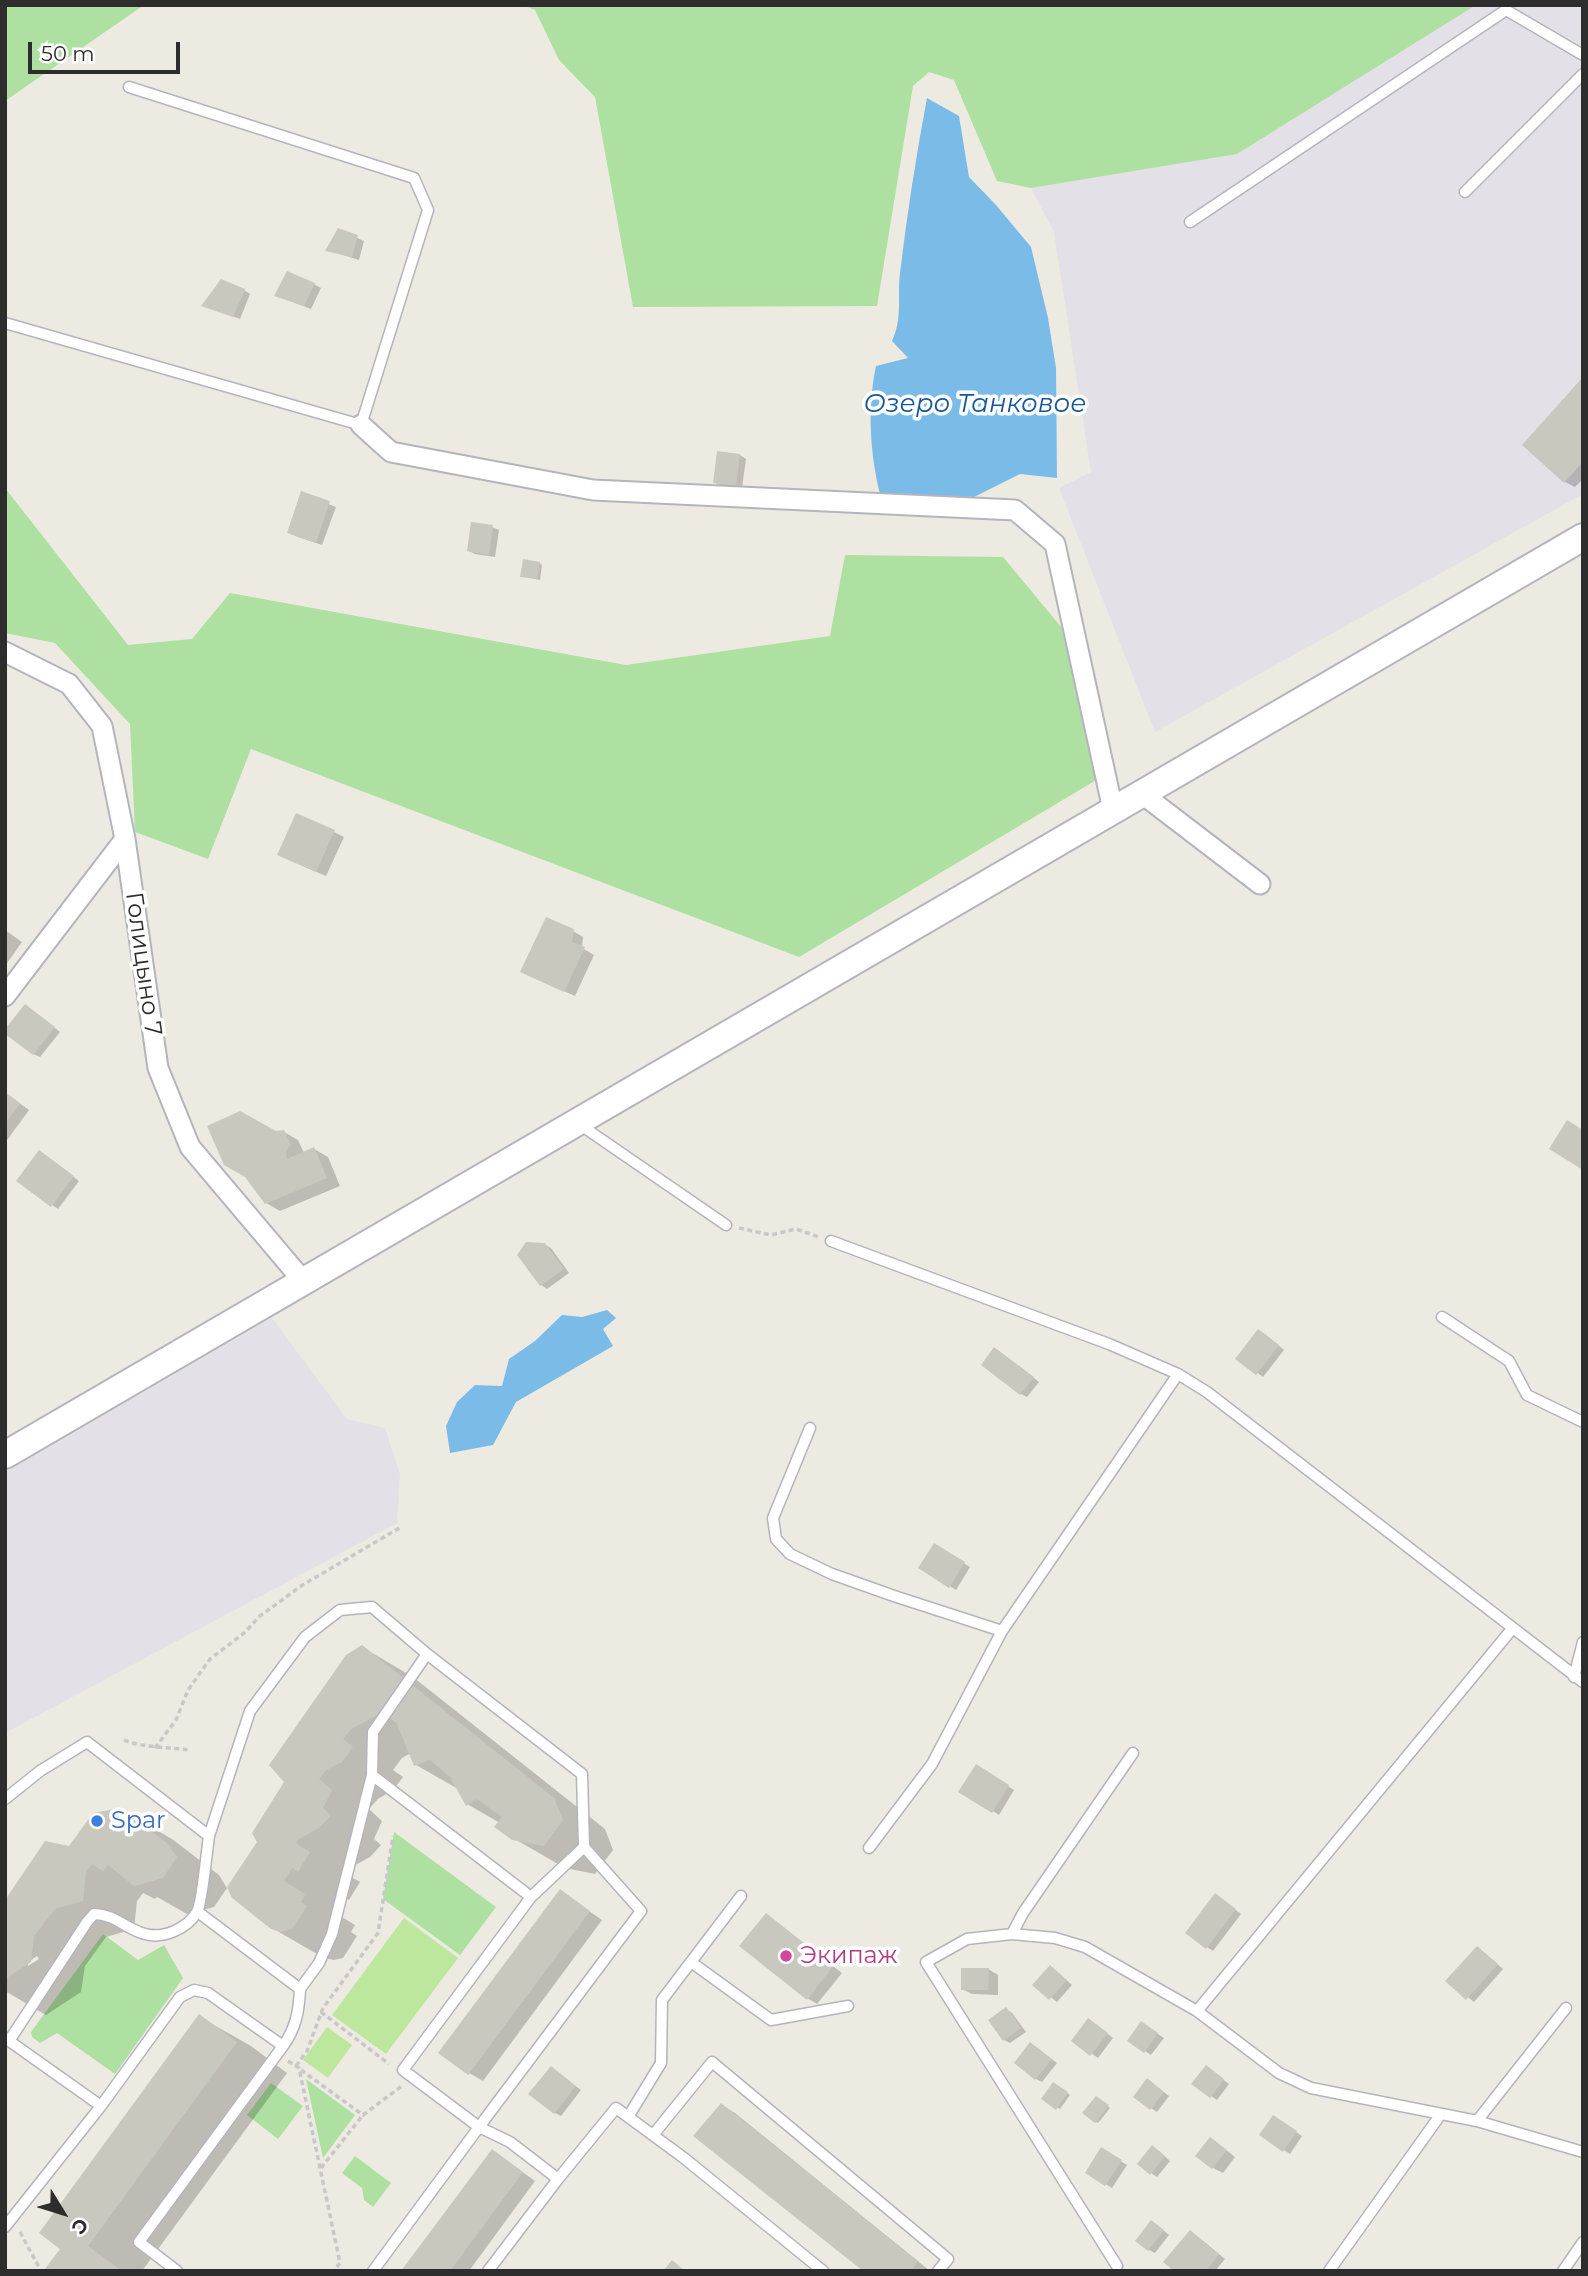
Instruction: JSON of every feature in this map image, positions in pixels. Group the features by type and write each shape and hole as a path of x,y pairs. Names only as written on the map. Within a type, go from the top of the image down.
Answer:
{"street":[{"path":"361,425 391,452 593,490 1015,510 1055,544 1113,810"},
{"path":"5,1455 1583,537"},
{"name":"Голицыно 7","path":"5,652 69,684 102,726 125,839 158,1068 190,1147 304,1282"},
{"path":"1142,793 1260,884"},
{"path":"5,996 125,839"}],"lane":[{"path":"1190,222 1506,9 1583,55"},
{"path":"1465,192 1583,74"},
{"path":"5,323 361,425 428,210 414,178 129,87"},
{"path":"575,1122 726,1225"},
{"path":"831,1241 1109,1344 1178,1374 1207,1392 1578,1679 1583,1642"},
{"path":"1442,1317 1508,1361 1527,1395 1583,1422"},
{"path":"869,1848 932,1764 1003,1631 1178,1374"},
{"path":"810,1428 774,1518 776,1539 790,1554 832,1574 881,1592 1003,1631"},
{"path":"101,2106 7,2040 94,1914 106,1914 134,1930 159,1937 180,1928 198,1912 209,1836 250,1711 305,1637 340,1610 372,1606 427,1654 582,1774 584,1847 641,1910 373,2271"},
{"path":"1196,2011 1512,1629"},
{"path":"177,2271 139,2242 291,2035 297,2019 300,1989 319,1964 332,1934 372,1775 373,1732 427,1654"},
{"path":"5,1799 40,1771 88,1742 209,1836"},
{"path":"1012,1934 1023,1913 1133,1753"},
{"path":"372,1775 531,1897"},
{"path":"558,2179 510,2142 480,2127 403,2070 531,1897 584,1847"},
{"path":"628,2117 661,2063 662,2000 741,1896"},
{"path":"198,1912 300,1989"},
{"path":"1117,2266 926,1962 967,1939 1012,1934 1055,1938 1085,1947 1196,2011 1279,2073 1311,2088 1477,2121 1583,2152"},
{"path":"691,1962 772,2020 848,2006"},
{"path":"5,2227 101,2106 180,1997 194,1990 208,1993 280,2051"},
{"path":"1477,2121 1566,2008"},
{"path":"653,2135 712,2062 948,2259 938,2271"},
{"path":"488,2271 616,2108 822,2271"},
{"path":"1329,2271 1441,2114"},
{"path":"1563,2271 1583,2242"}],"path":[{"path":"726,1225 771,1235 796,1228 831,1241"},
{"path":"155,1748 176,1720 188,1690 210,1659 243,1634 260,1616 301,1586 401,1527"},
{"path":"124,1740 155,1748 164,1746 190,1750"},
{"path":"334,2271 340,2263 297,2067 307,2051 321,2012 378,1933 393,1836"},
{"path":"321,2012 396,2069 403,2070"},
{"path":"280,2051 297,2067 363,2115"},
{"path":"320,2169 363,2115 414,2078"},
{"path":"28,2222 20,2233 41,2271"}],"shaded area":[{"path":"1476,5 1583,5 1583,494 1155,732 1059,488 1091,472 1054,232 1031,188 1237,154"},
{"path":"272,1318 347,1419 385,1428 400,1474 397,1523 5,1733 5,1473"}],"green space":[{"path":"5,5 144,5 5,101"},
{"path":"522,5 1476,5 1237,154 1031,188 997,181 954,80 929,72 913,86 877,306 633,307 595,97 559,60 535,10"},
{"path":"5,488 128,645 192,639 230,593 626,665 830,636 845,555 1003,557 1067,634 1098,779 799,957 251,749 208,859 135,832 130,724 55,643 5,633"},
{"path":"394,1832 496,1907 460,1955 383,1899"},
{"path":"404,1918 458,1958 386,2054 332,2015"},
{"path":"103,1934 138,1960 164,1945 183,1978 115,2074 57,2033 40,2043 32,2037 31,2032"},
{"path":"327,2027 352,2045 328,2078 303,2060"},
{"path":"306,2079 355,2115 323,2158"},
{"path":"271,2083 303,2106 278,2139 247,2115"},
{"path":"355,2156 391,2183 373,2207 364,2200 362,2188 342,2173"}],"water":[{"name":"Озеро Танковое","path":"927,98 959,116 969,177 1031,247 1048,318 1056,368 1057,478 1020,474 966,501 881,498 872,449 871,398 876,366 908,358 892,341 897,324 903,251"},
{"path":"607,1310 616,1318 603,1329 613,1346 516,1402 493,1445 450,1453 446,1426 457,1402 475,1385 502,1386 509,1359 535,1341 562,1315 582,1317"}],"building":[{"path":"338,228 358,235 352,257 325,251"},
{"path":"287,271 315,283 304,306 274,296"},
{"path":"221,279 245,289 233,317 201,306"},
{"path":"1583,377 1583,462 1564,483 1522,445"},
{"path":"717,451 740,454 736,486 713,483"},
{"path":"301,491 330,501 316,543 287,533"},
{"path":"471,522 493,525 489,555 467,551"},
{"path":"523,559 540,562 537,579 520,577"},
{"path":"296,813 335,830 316,872 277,855"},
{"path":"546,917 574,929 572,942 585,947 564,992 520,972"},
{"path":"25,1004 55,1027 33,1055 5,1034 5,1029"},
{"path":"5,1092 20,1103 5,1124"},
{"path":"240,1111 276,1131 284,1130 291,1145 286,1150 287,1159 314,1147 327,1178 265,1204 245,1177 224,1165 207,1126"},
{"path":"1567,1120 1583,1130 1583,1170 1549,1149"},
{"path":"39,1150 74,1176 51,1207 16,1181"},
{"path":"526,1242 545,1243 564,1269 540,1286 517,1255"},
{"path":"1258,1329 1279,1345 1256,1375 1235,1359"},
{"path":"994,1347 1034,1377 1020,1395 981,1365"},
{"path":"934,1543 965,1562 949,1588 918,1568"},
{"path":"362,1645 554,1798 563,1820 544,1846 512,1840 494,1827 502,1817 477,1799 466,1806 450,1777 430,1760 414,1766 397,1724 383,1712 351,1729 343,1739 353,1747 342,1762 326,1770 319,1779 332,1790 323,1808 331,1815 319,1828 296,1843 310,1852 298,1872 292,1868 284,1881 305,1894 301,1902 307,1906 292,1929 281,1932 271,1929 232,1898 227,1887 257,1842 252,1833 284,1782 269,1765 346,1655"},
{"path":"976,1764 1009,1785 992,1813 958,1792"},
{"path":"120,1808 167,1843 177,1857 163,1878 134,1886 108,1865 103,1871 92,1864 86,1871 83,1901 55,1909 34,1936 31,1962 5,1979 5,1900 45,1841 69,1846 93,1813"},
{"path":"560,1889 590,1911 468,2075 438,2053"},
{"path":"1215,1893 1236,1909 1206,1949 1185,1933"},
{"name":"Экипаж","path":"766,1913 833,1966 807,2000 739,1946"},
{"path":"1477,1946 1498,1964 1466,2000 1445,1981"},
{"path":"1050,1965 1067,1980 1049,2000 1032,1985"},
{"path":"961,1968 989,1968 988,1990 961,1990"},
{"path":"1006,2007 1021,2028 1003,2041 988,2020"},
{"path":"199,2014 237,2042 88,2246 122,2271 48,2271 45,2269 60,2249 39,2233"},
{"path":"1088,2018 1108,2033 1090,2056 1071,2041"},
{"path":"1141,2021 1158,2033 1144,2053 1127,2041"},
{"path":"1030,2042 1052,2059 1035,2080 1014,2063"},
{"path":"1206,2065 1224,2079 1210,2098 1191,2084"},
{"path":"551,2066 576,2086 554,2114 528,2094"},
{"path":"1147,2078 1164,2092 1150,2110 1133,2097"},
{"path":"1053,2082 1068,2092 1056,2110 1041,2099"},
{"path":"1096,2096 1109,2105 1095,2123 1082,2113"},
{"path":"721,2103 918,2261 911,2271 863,2271 693,2136"},
{"path":"1273,2115 1297,2131 1283,2152 1259,2135"},
{"path":"1210,2137 1227,2150 1212,2169 1195,2156"},
{"path":"1152,2145 1165,2156 1150,2175 1137,2164"},
{"path":"1101,2147 1122,2160 1105,2186 1085,2173"},
{"path":"492,2149 523,2172 450,2271 401,2271"},
{"path":"1151,2220 1164,2230 1148,2251 1135,2241"},
{"path":"1190,2230 1219,2254 1206,2271 1174,2271 1163,2262"},
{"path":"672,2260 685,2271 663,2271"}],"place":[{"name":"Spar","path":"97,1821"},
{"name":"Экипаж","path":"786,1956"}]}
